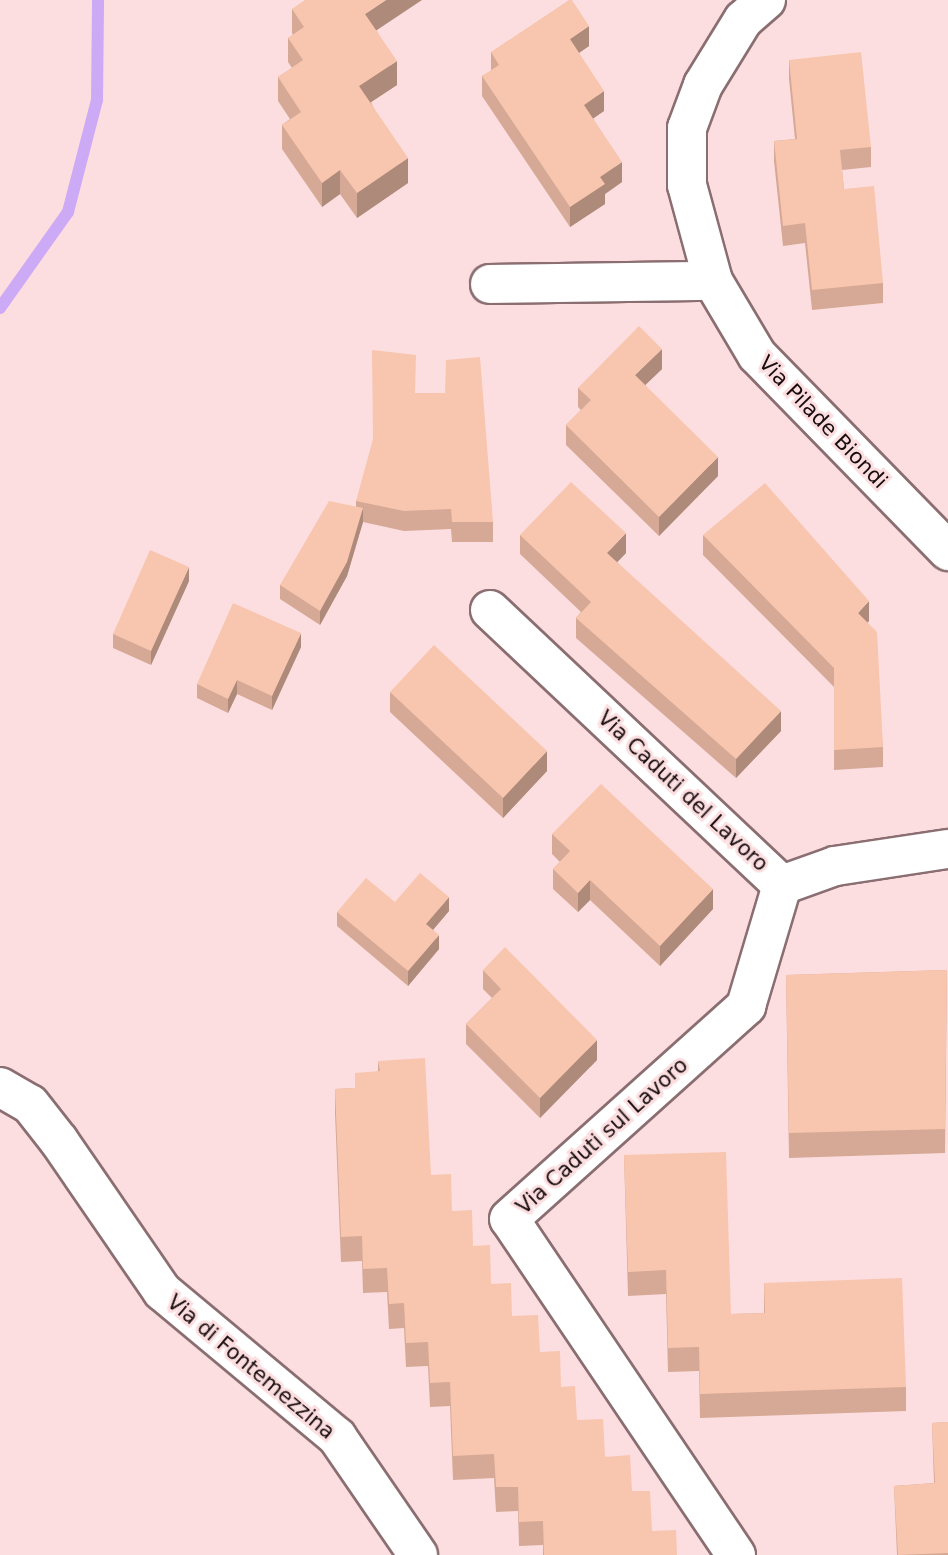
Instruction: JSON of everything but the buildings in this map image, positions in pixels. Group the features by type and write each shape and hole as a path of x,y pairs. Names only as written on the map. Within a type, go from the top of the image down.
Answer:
{"street":[{"name":"Via Pilade Biondi","path":"766,0 743,20 703,85 687,128 687,185 713,281 757,355 948,551"},
{"path":"490,284 713,281"},
{"name":"Via Caduti del Lavoro","path":"490,610 782,885 835,866 948,849"},
{"name":"Via Caduti sul Lavoro","path":"736,1555 509,1219 747,1006 782,885"},
{"name":"Via di Fontemezzina","path":"0,1087 30,1104 59,1141 162,1291 337,1437 418,1555"}],"waterway":[{"path":"0,308 68,212 97,100 98,0"}]}
